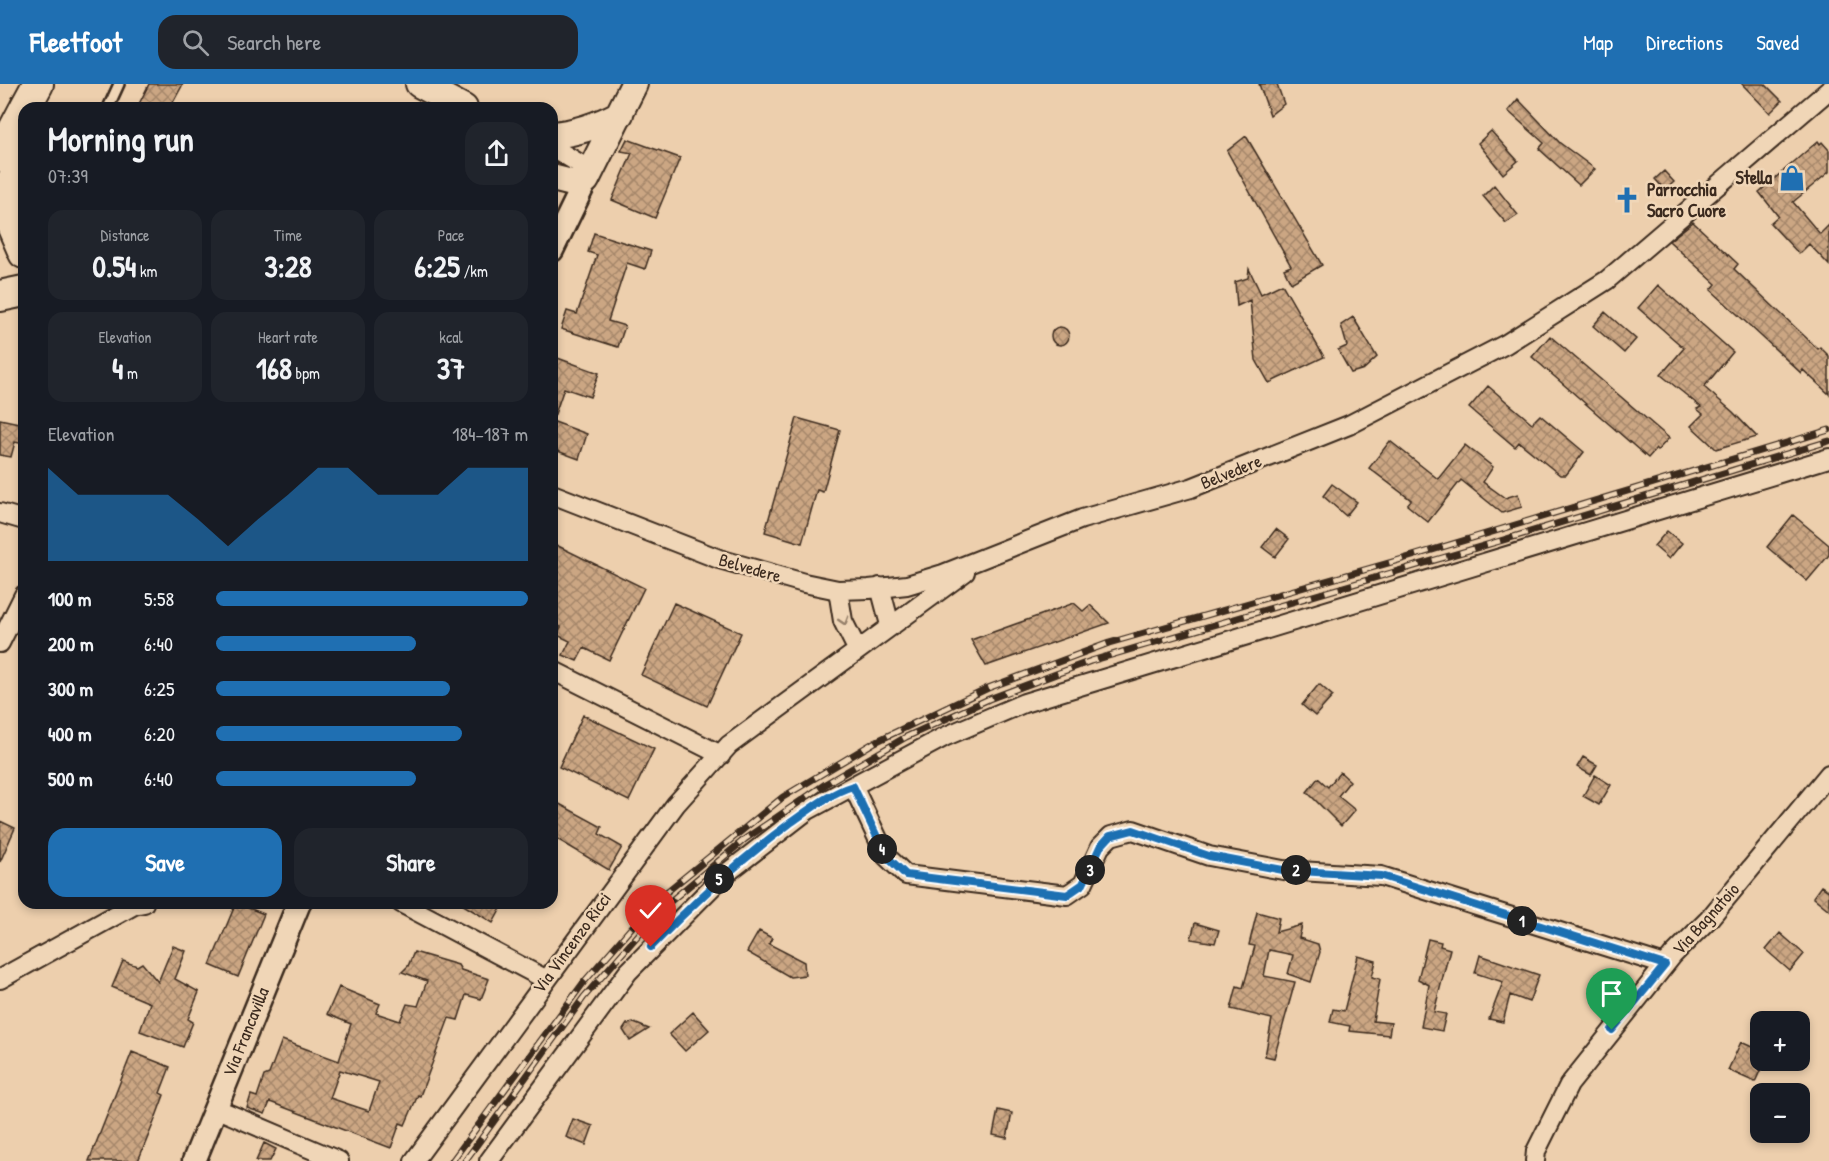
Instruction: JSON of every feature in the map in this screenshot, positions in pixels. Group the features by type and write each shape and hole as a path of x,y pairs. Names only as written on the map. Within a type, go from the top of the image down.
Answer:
{"highway":[{"path":"29,102 38,84"},
{"path":"52,102 61,84"},
{"path":"0,156 18,122"},
{"path":"18,169 5,195 8,216 18,239"},
{"path":"0,296 18,292"}],"main road":[{"path":"419,84 453,102"},
{"path":"558,180 572,183 586,180 634,84"},
{"path":"558,135 572,134 596,127 620,114"}],"street":[{"name":"Belvedere","path":"558,496 719,560 804,583 838,590 907,585 979,562 1082,519 1191,488 1349,425 1506,344 1607,280 1827,95"},
{"path":"558,151 580,164 586,180 558,238"},
{"path":"489,1161 628,972 696,900 750,854 808,810 944,737 1034,700 1829,458"},
{"path":"0,513 18,518"},
{"name":"Via Vincenzo Ricci","path":"414,1161 676,804 721,754 857,649 979,562"},
{"path":"880,587 890,625"},
{"path":"838,590 843,621 857,649"},
{"path":"0,644 18,607"},
{"path":"558,676 721,754"},
{"name":"Via Bagnatoio","path":"1535,1161 1536,1151 1569,1085 1665,965 1709,919 1829,774"},
{"path":"853,786 886,856 906,875 1067,895 1083,884 1100,847 1110,836 1133,830 1209,856 1283,870 1382,876 1665,965"},
{"path":"83,933 105,909"},
{"path":"4,973 127,909"},
{"name":"Via Francavilla","path":"194,1161 297,909"},
{"path":"412,909 545,980"},
{"path":"215,1108 339,1161"}],"lane":[{"path":"111,102 119,84"}],"building":[{"path":"149,84 183,84 173,102 140,102"},
{"path":"1259,84 1277,84 1284,104 1270,115"},
{"path":"1742,84 1765,84 1782,101 1770,113"},
{"path":"1518,99 1560,143 1595,169 1579,185 1539,149 1544,143 1508,111"},
{"path":"1491,131 1518,161 1503,174 1478,143"},
{"path":"1246,136 1322,265 1291,283 1284,269 1291,266 1227,151"},
{"path":"627,139 680,158 655,218 612,200 632,153 621,151"},
{"path":"1818,141 1829,150 1829,172 1793,202 1820,234 1829,225 1829,265 1809,244 1799,254 1770,223 1778,216 1759,192"},
{"path":"1664,171 1674,182 1665,190 1655,179"},
{"path":"1494,185 1518,215 1506,223 1483,196"},
{"path":"1693,222 1738,264 1734,269 1818,349 1820,347 1829,356 1829,394 1803,370 1801,373 1711,290 1716,284 1669,241"},
{"path":"594,233 651,251 645,269 627,263 608,321 625,326 618,347 561,329 567,311 577,314 597,255 588,252"},
{"path":"1249,269 1261,294 1282,284 1324,357 1269,383 1256,360 1250,300 1237,306 1235,282 1248,278"},
{"path":"1658,285 1733,352 1704,387 1757,437 1716,449 1691,426 1703,414 1697,409 1701,407 1661,375 1684,348 1638,308"},
{"path":"1605,312 1636,339 1624,353 1593,326"},
{"path":"1353,317 1377,357 1364,369 1351,373 1338,350 1347,346 1341,325"},
{"path":"1060,327 1067,329 1069,336 1067,343 1060,345 1053,343 1051,336 1053,329"},
{"path":"1550,336 1669,438 1657,451 1656,449 1648,458 1532,357"},
{"path":"558,358 599,373 590,397 564,388 558,405"},
{"path":"1488,386 1532,423 1540,415 1584,452 1566,475 1560,475 1519,442 1515,447 1469,408"},
{"path":"797,418 840,430 823,492 817,490 802,543 765,532"},
{"path":"0,419 18,423 18,443 15,442 11,457 0,455"},
{"path":"558,423 587,434 579,459 558,451"},
{"path":"1390,441 1438,479 1465,445 1493,467 1483,482 1505,498 1518,494 1522,507 1502,513 1461,480 1428,522 1407,505 1411,500 1369,468"},
{"path":"1332,484 1357,502 1346,516 1323,496"},
{"path":"1793,515 1829,545 1829,555 1807,581 1767,547"},
{"path":"1276,529 1289,539 1275,557 1262,547"},
{"path":"1667,531 1682,543 1669,559 1654,546"},
{"path":"558,546 644,588 609,660 584,648 577,661 563,655 570,641 558,635 561,627 558,626"},
{"path":"674,603 741,633 707,706 641,675"},
{"path":"1074,603 1083,611 1090,605 1109,623 986,666 971,640"},
{"path":"1319,684 1333,696 1315,716 1302,705"},
{"path":"583,715 654,749 629,801 559,767"},
{"path":"1583,757 1597,765 1591,775 1577,767"},
{"path":"1340,772 1350,781 1338,796 1355,810 1341,826 1307,792 1318,778 1328,787"},
{"path":"1595,775 1611,785 1599,805 1583,796"},
{"path":"558,803 602,827 599,834 622,847 609,870 558,840"},
{"path":"0,821 15,828 0,862"},
{"path":"1821,886 1829,891 1829,910 1813,897"},
{"path":"233,909 251,909 264,914 238,977 210,965"},
{"path":"470,909 501,909 493,923"},
{"path":"1257,912 1279,918 1276,932 1302,925 1299,938 1318,944 1320,952 1311,982 1288,974 1293,955 1269,950 1264,976 1295,982 1274,1058 1265,1056 1272,1019 1231,1009 1237,986 1243,988 1255,946 1249,945"},
{"path":"1195,923 1219,930 1215,943 1191,939"},
{"path":"759,931 772,938 769,944 804,962 805,975 790,977 747,952"},
{"path":"1780,933 1804,954 1790,971 1766,950"},
{"path":"1428,939 1441,942 1440,946 1450,949 1434,1012 1446,1014 1442,1031 1421,1027 1429,985 1418,979"},
{"path":"173,946 186,951 175,979 199,992 188,1019 193,1022 183,1047 140,1031 150,1003 112,987 123,961 137,966 142,963 158,982"},
{"path":"414,952 458,965 461,970 489,979 481,999 466,995 458,1020 449,1018 420,1096 418,1095 405,1125 400,1123 391,1148 270,1102 265,1114 247,1108 251,1095 257,1097 264,1076 269,1074 282,1040 339,1061 351,1024 327,1014 339,987 380,1004 376,1013 400,1021 407,1004 418,1006 427,981 402,972 408,966","holes":["340,1070 379,1082 369,1111 330,1098"]},
{"path":"1480,955 1539,975 1529,1002 1510,995 1503,1022 1489,1019 1503,982 1475,973"},
{"path":"1358,956 1376,961 1372,977 1380,979 1373,1021 1391,1023 1389,1035 1349,1031 1350,1026 1330,1022 1333,1009 1344,1011"},
{"path":"693,1012 709,1030 685,1051 669,1034"},
{"path":"634,1023 649,1029 630,1041 623,1030 627,1024"},
{"path":"1741,1042 1750,1046 1750,1071 1760,1071 1755,1082 1728,1070"},
{"path":"132,1052 170,1067 160,1093 164,1095 154,1122 138,1161 89,1161"},
{"path":"998,1110 1012,1113 1007,1138 993,1135"},
{"path":"573,1119 593,1126 586,1145 566,1137"},
{"path":"264,1143 276,1149 270,1161 256,1161"}],"railway":[{"path":"452,1161 584,982 653,903 783,797 875,742 988,688 1109,643 1406,558 1829,430"},
{"path":"465,1161 584,997 660,910 745,839 827,783 906,737 989,699 1091,661 1500,541 1829,441"}],"place":[{"name":"Stella","path":"1792,178"},
{"name":"Parrocchia Sacro Cuore","path":"1627,200"}],"route":[{"path":"651,947 696,900 768,839 808,810 853,786 886,856 906,875 1067,895 1083,884 1100,847 1110,836 1121,831 1133,830 1209,856 1283,870 1382,876 1665,965 1612,1030"}]}
